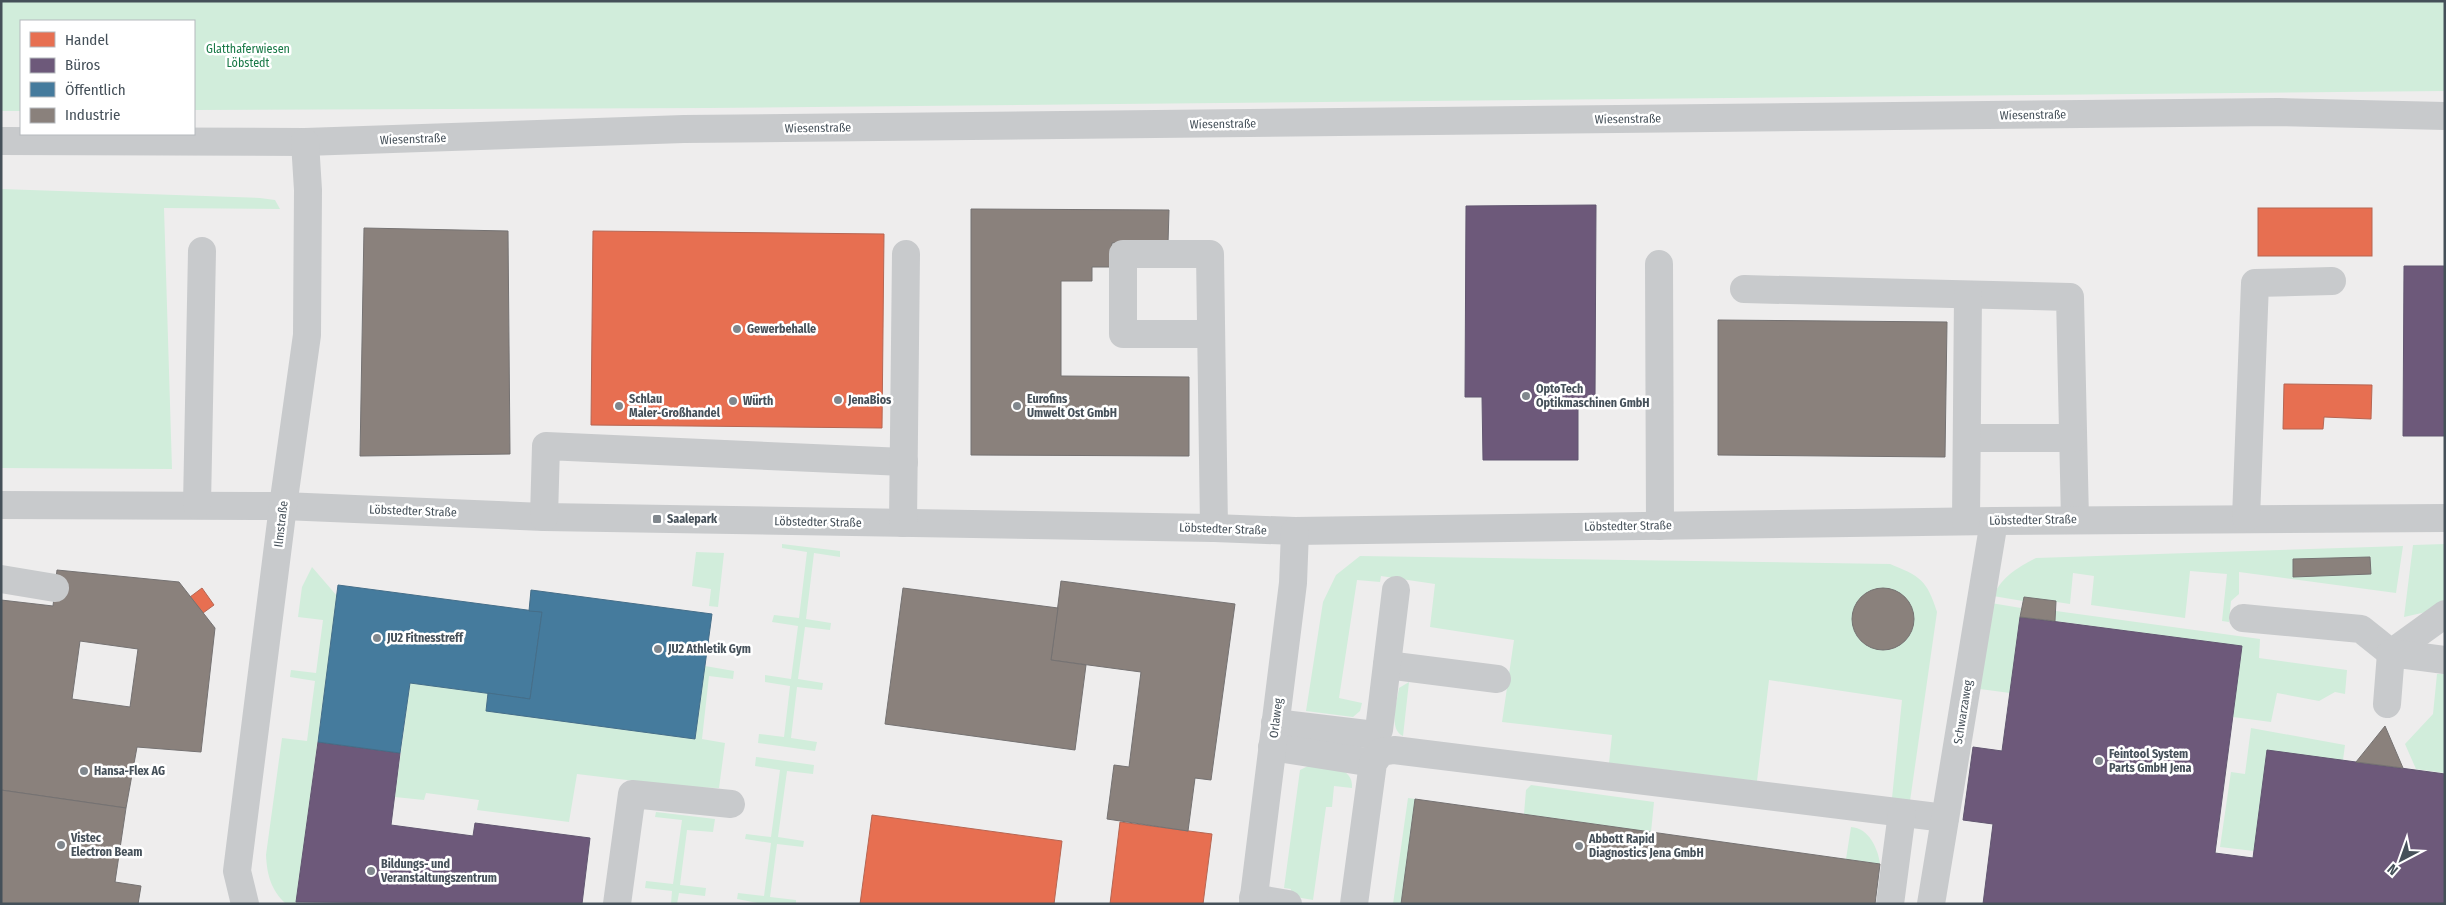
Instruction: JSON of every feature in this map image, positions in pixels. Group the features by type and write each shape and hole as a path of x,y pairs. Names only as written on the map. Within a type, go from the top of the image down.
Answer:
{"street":[{"name":"Wiesenstraße","path":"1,141 305,142 694,129 2258,113 2445,116"},
{"name":"Ilmstraße","path":"245,904 237,871 283,506 308,335 308,190 305,142"},
{"path":"197,505 202,252"},
{"path":"903,523 906,254"},
{"path":"1659,264 1660,526"},
{"path":"2246,518 2255,283 2332,281"},
{"path":"1744,289 2070,298 2076,520"},
{"path":"1966,521 1968,295"},
{"path":"1211,334 1214,528"},
{"path":"1967,438 2073,438"},
{"path":"544,517 546,446 904,462"},
{"name":"Löbstedter Straße","path":"1,505 283,506 544,517 1295,531 1966,521 2445,518"},
{"name":"Schwarzaweg","path":"1931,904 1994,521"},
{"name":"Orlaweg","path":"1253,901 1293,583 1295,531"},
{"path":"1,579 55,588"},
{"path":"1354,904 1379,730 1396,590"},
{"path":"2387,704 2391,654 2445,614"},
{"path":"2243,618 2361,629 2391,654 2445,660"},
{"path":"1387,665 1497,679"},
{"path":"1274,735 1376,750 1394,750 1484,760 1945,818"},
{"path":"616,904 632,794 732,804"},
{"path":"1890,904 1902,813"},
{"path":"1253,901 1288,904"}],"green space":[{"name":"Glatthaferwiesen Löbstedt","path":"1,1 2445,1 2445,91 708,108 195,110 195,20 20,20 20,111 1,111"},
{"path":"1,189 275,200 280,209 164,208 172,469 1,468"},
{"path":"782,544 840,551 840,557 814,553 806,619 831,623 830,630 805,627 798,679 823,683 822,690 797,687 791,738 817,742 815,751 758,743 759,734 784,737 790,686 765,682 765,675 791,679 798,626 772,622 774,615 799,618 807,552 782,548"},
{"path":"2445,544 2445,600 2435,610 2404,617 2413,545"},
{"path":"2403,546 2396,593 2239,572 2239,594 2231,601 2229,622 2222,621 2227,574 2190,571 2185,618 2091,605 2094,576 2073,573 2070,604 2024,597 2023,601 1993,596 2001,583 2011,573 2036,558","holes":["2370,557 2371,574 2293,576 2293,559"]},
{"path":"696,552 724,553 718,607 709,606 711,589 692,586"},
{"path":"1360,556 1890,564 1909,572 1926,586 1937,612 1910,801 1892,798 1902,700 1769,680 1757,781 1609,763 1612,735 1502,722 1514,640 1430,627 1435,584 1381,576 1380,582 1357,580 1339,698 1362,703 1360,711 1353,717 1306,711 1323,602 1336,575"},
{"path":"312,567 337,596 296,902 308,904 286,904 273,888 267,869 266,855 282,738 307,741 315,681 290,677 291,670 316,673 323,620 298,617 302,587"},
{"path":"1991,603 2021,608 2010,693 1980,689"},
{"path":"2056,611 2260,639 2259,658 2347,670 2345,694 2335,692 2319,701 2277,693 2271,722 2233,717 2242,646 2055,621"},
{"path":"705,666 734,671 733,679 709,676 702,739 725,743 719,788 685,787 577,774 569,822 477,810 479,800 426,793 424,800 395,797 410,683 488,693 486,711 695,739"},
{"path":"2437,674 2445,674 2445,773 2416,769 2405,744 2433,714"},
{"path":"1409,682 1403,736 1398,733 1396,728 1395,715 1399,688"},
{"path":"2251,728 2345,745 2343,760 2267,750 2254,851 2220,847 2231,772 2245,774"},
{"path":"756,757 814,765 813,774 787,771 778,837 804,841 803,847 777,844 770,897 796,900 796,904 763,904 737,899 738,893 764,896 771,843 745,839 746,834 771,837 780,770 755,766"},
{"path":"1310,765 1331,767 1344,772 1349,775 1352,788 1334,786 1332,807 1326,807 1313,900 1290,896 1291,889 1284,888 1300,770"},
{"path":"1531,785 1654,802 1651,832 1524,814 1526,790"},
{"path":"1408,798 1415,799 1401,904 1393,904"},
{"path":"656,812 715,819 713,832 687,830 680,885 706,888 705,896 679,893 677,904 671,904 672,891 645,888 646,881 673,884 682,820 655,817"},
{"path":"1851,827 1863,831 1872,840 1880,864 1846,859"}],"building: Handel":[{"path":"2258,208 2372,208 2372,256 2258,256"},
{"name":"Gewerbehalle","path":"593,231 884,234 882,428 591,425"},
{"path":"2284,384 2372,385 2371,419 2324,417 2323,429 2283,429"},
{"path":"202,588 214,605 203,613 190,597"},
{"path":"872,815 1062,841 1054,904 860,904"},
{"path":"1120,822 1212,834 1203,904 1110,904"}],"building: Büros":[{"path":"1596,205 1595,400 1578,400 1578,460 1483,460 1482,397 1465,397 1466,206"},
{"path":"2404,266 2445,266 2445,436 2403,436"},
{"name":"Feintool System Parts GmbH Jena","path":"2020,617 2242,646 2215,853 2253,858 2267,750 2445,774 2445,904 1983,904 1993,824 1963,820 1973,747 2002,751"},
{"path":"318,742 400,753 391,825 473,836 475,823 590,838 582,904 296,902"}],"building: Öffentlich":[{"path":"338,585 542,612 530,699 410,683 400,753 318,742"},
{"path":"531,590 712,614 695,739 486,711 488,693 530,699 542,612 529,611"}],"building: Industrie":[{"path":"971,209 1169,210 1168,243 1112,243 1112,267 1092,267 1092,281 1061,281 1061,376 1189,377 1189,456 971,455"},
{"path":"364,228 508,231 510,454 360,456"},
{"path":"1718,320 1947,322 1945,457 1718,455"},
{"path":"2370,557 2371,574 2293,577 2293,559"},
{"path":"57,570 179,582 215,628 201,752 137,747 126,808 1,790 1,600 53,606","holes":["80,641 138,649 130,707 72,699"]},
{"path":"1061,581 1235,604 1211,780 1195,778 1188,831 1107,819 1114,765 1129,767 1141,672 1051,660"},
{"path":"903,588 1058,608 1051,660 1086,665 1075,750 885,724"},
{"path":"1883,588 1900,593 1905,597 1909,602 1914,619 1909,636 1905,641 1900,645 1883,650 1866,645 1861,641 1857,636 1852,619 1857,602 1861,597 1866,593"},
{"path":"2024,597 2056,601 2055,621 2020,617"},
{"path":"2385,726 2403,768 2356,762"},
{"name":"Vistec Electron Beam","path":"1,790 126,808 115,882 141,886 138,904 1,904"},
{"name":"Abbott Rapid Diagnostics Jena GmbH","path":"1415,799 1880,864 1875,904 1401,904"}],"place":[{"name":"Gewerbehalle","path":"737,329"},
{"name":"OptoTech Optikmaschinen GmbH","path":"1526,396"},
{"name":"JenaBios","path":"838,400"},
{"name":"Würth","path":"733,401"},
{"name":"Schlau Maler-Großhandel","path":"619,406"},
{"name":"Eurofins Umwelt Ost GmbH","path":"1017,406"},
{"name":"Saalepark","path":"657,519"},
{"name":"JU2 Fitnesstreff","path":"377,638"},
{"name":"JU2 Athletik Gym","path":"658,649"},
{"name":"Feintool System Parts GmbH Jena","path":"2099,761"},
{"name":"Hansa-Flex AG","path":"84,771"},
{"name":"Vistec Electron Beam","path":"61,845"},
{"name":"Abbott Rapid Diagnostics Jena GmbH","path":"1579,846"},
{"name":"Bildungs- und Veranstaltungszentrum","path":"371,871"}]}
